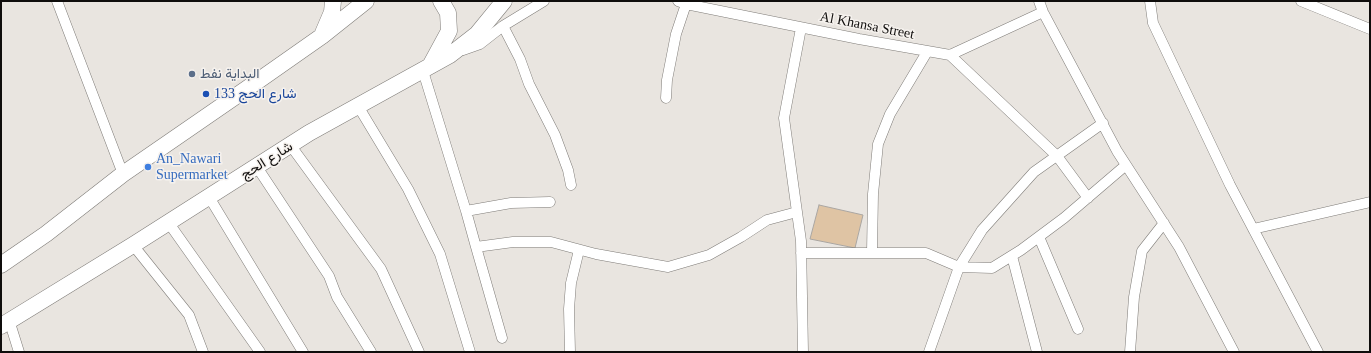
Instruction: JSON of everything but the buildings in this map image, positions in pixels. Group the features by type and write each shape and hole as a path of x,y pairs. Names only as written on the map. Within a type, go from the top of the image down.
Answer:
{"main road":[{"path":"322,36 332,12 333,1"},
{"path":"1,265 46,234 123,174 322,36 366,1"},
{"path":"426,69 449,31 448,13 441,1"},
{"name":"شارع الحج","path":"5,323 133,245 291,146 309,133 450,55 477,34 504,1"}],"street":[{"path":"58,1 123,174"},
{"path":"450,55 480,44 503,26 544,1"},
{"path":"1039,1 1043,12 1126,165 1179,247 1234,352"},
{"path":"1150,1 1153,23 1230,185 1318,352"},
{"path":"1301,1 1370,29"},
{"path":"666,98 667,80 682,3"},
{"name":"Al Khansa Street","path":"682,3 802,28 950,55"},
{"path":"1043,12 950,55 1057,156 1088,198"},
{"path":"503,26 520,59 529,84 555,135 568,170 571,185"},
{"path":"802,28 784,118 801,253 803,352"},
{"path":"872,252 873,194 878,144 890,114 927,52"},
{"path":"426,69 502,338"},
{"path":"358,106 408,189 440,254 470,352"},
{"path":"929,352 959,267 982,230 1034,172 1103,123"},
{"path":"291,146 381,269 419,352"},
{"path":"801,253 926,253 959,267 992,268 1012,256 1039,236 1088,198 1126,165"},
{"path":"257,167 328,276 337,297 371,352"},
{"path":"209,197 303,352"},
{"path":"466,211 510,203 550,202"},
{"path":"1253,229 1370,202"},
{"path":"476,247 531,241 551,242 579,250 668,267 709,255 767,220 797,212"},
{"path":"168,222 260,352"},
{"path":"1130,352 1134,297 1142,251 1164,223"},
{"path":"1039,236 1078,329"},
{"path":"133,245 189,315 202,352"},
{"path":"570,352 569,309 571,283 579,250"},
{"path":"1012,256 1037,352"},
{"path":"5,323 20,352"}],"place":[{"name":"البداية نفط","path":"192,74"},
{"name":"شارع الحج 133","path":"206,94"},
{"name":"An_Nawari Supermarket","path":"148,167"}]}
